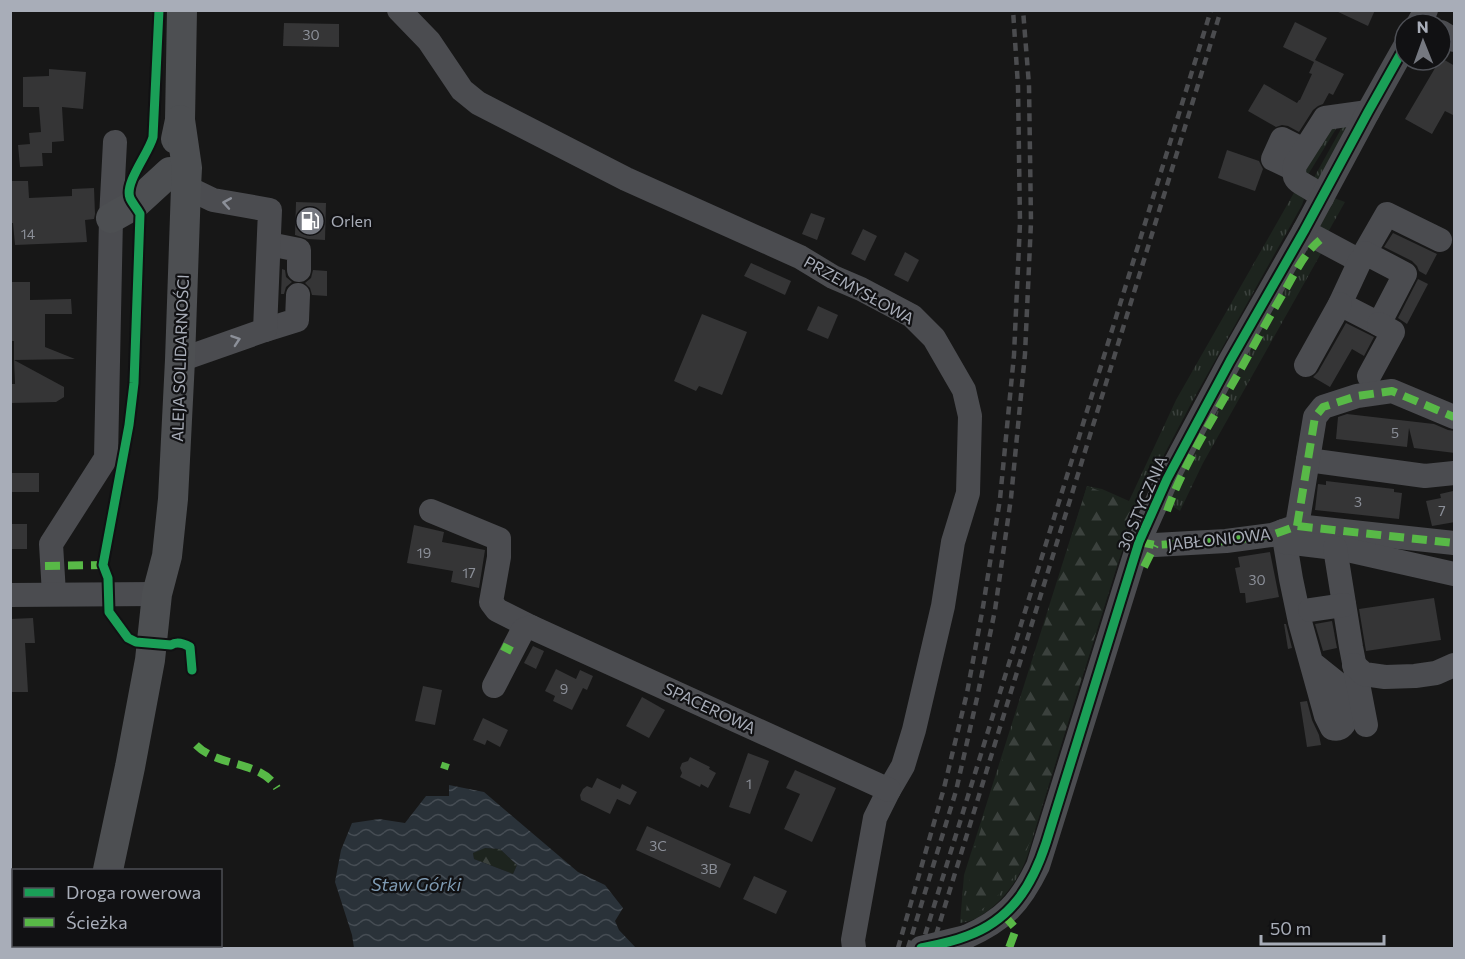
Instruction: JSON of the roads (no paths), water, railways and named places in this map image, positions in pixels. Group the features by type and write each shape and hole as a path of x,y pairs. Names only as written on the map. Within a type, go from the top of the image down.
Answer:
{"main road":[{"name":"ALEJA SOLIDARNOŚCI","path":"157,594 153,556 178,180 182,10"},
{"name":"ALEJA SOLIDARNOŚCI","path":"108,869 150,660 157,594 167,556 173,499 180,360 178,180"},
{"path":"111,218 178,180"}],"street":[{"name":"PRZEMYSŁOWA","path":"399,10 429,41 462,90 478,104 626,179 800,258 912,316 934,338 964,390 970,416 968,493 953,542 943,606 914,730 903,766 875,818 853,940 854,948"},
{"name":"30 STYCZNIA","path":"921,948 979,931 1004,915 1025,891 1038,867 1139,542 1181,451 1393,67"},
{"path":"1322,198 1295,178 1299,160 1325,118 1368,112"},
{"path":"54,594 51,544 106,458 111,218 115,142"},
{"path":"178,180 213,200 270,210 265,330"},
{"path":"1306,365 1387,214 1440,240"},
{"path":"1304,231 1405,274 1380,324"},
{"path":"269,244 299,250 299,270"},
{"path":"180,360 297,320 298,295"},
{"path":"1340,304 1393,332 1369,376"},
{"path":"1312,663 1291,579 1288,533 1308,460 1315,417 1323,407 1357,396 1392,391 1455,417"},
{"path":"1308,460 1425,476 1455,473"},
{"name":"SPACEROWA","path":"431,511 499,539 499,557 491,602 497,610 889,790"},
{"path":"1288,533 1335,548 1455,574"},
{"name":"JABŁONIOWA","path":"1139,542 1155,545 1226,541 1288,533 1455,543"},
{"path":"1335,548 1366,725"},
{"path":"10,595 157,594"},
{"path":"1311,610 1344,605"},
{"path":"494,686 523,630 531,627"},
{"path":"1354,664 1364,674 1385,676 1436,673 1455,665"}],"water":[{"name":"Staw Górki","path":"449,785 484,792 578,872 605,885 623,908 615,921 619,930 636,948 354,948 335,882 341,850 352,823 379,819 405,823 426,796 449,796","holes":["485,848 500,849 517,865 513,874 474,859 473,853"]}],"railway":[{"path":"898,948 944,788 967,693 1000,499 1014,355 1020,223 1018,86 1013,10"},
{"path":"908,948 956,791 995,610 1011,498 1025,354 1031,222 1029,85 1023,10"},
{"path":"921,948 1211,10"},
{"path":"932,948 1221,10"}],"place":[{"name":"Orlen","path":"310,221"}]}
